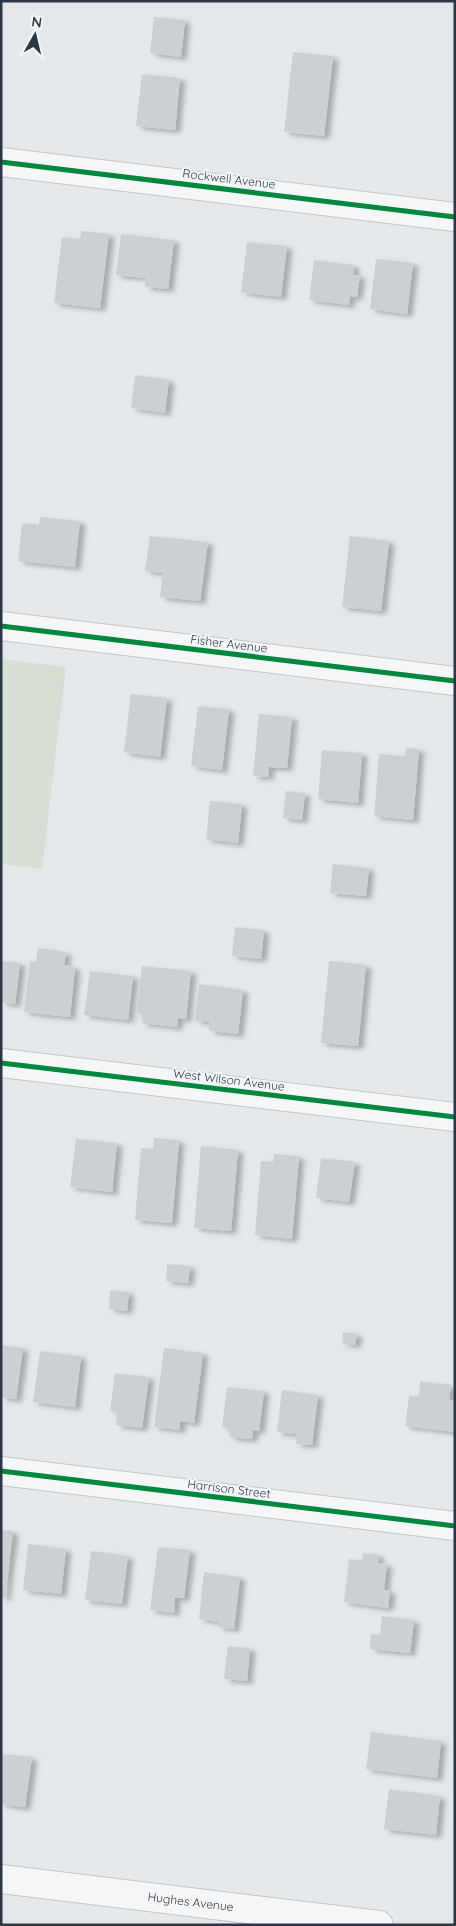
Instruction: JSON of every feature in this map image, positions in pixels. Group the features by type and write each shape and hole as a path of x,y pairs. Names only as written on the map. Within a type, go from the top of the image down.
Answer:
{"street":[{"name":"Rockwell Avenue","path":"1,162 455,217"},
{"name":"Fisher Avenue","path":"1,626 455,681"},
{"name":"West Wilson Avenue","path":"1,1062 455,1117"},
{"name":"Harrison Street","path":"1,1471 455,1526"},
{"name":"Hughes Avenue","path":"1,1879 379,1925"}],"shaded area":[{"path":"1,659 66,667 42,869 1,864"}],"building":[{"path":"154,17 185,20 181,57 150,53"},
{"path":"293,52 333,56 324,136 284,132"},
{"path":"142,74 180,78 175,130 136,126"},
{"path":"81,231 109,234 100,308 54,303 62,237 80,239"},
{"path":"121,234 174,240 168,289 145,287 146,278 116,275"},
{"path":"247,242 287,246 281,297 241,292"},
{"path":"376,259 413,263 407,314 370,309"},
{"path":"314,260 354,265 353,275 360,275 357,297 350,296 349,305 309,300"},
{"path":"135,375 169,380 165,413 131,408"},
{"path":"40,517 80,521 75,567 18,561 22,523 39,525"},
{"path":"150,536 208,542 200,601 160,597 163,573 145,571"},
{"path":"350,536 389,541 381,611 342,607"},
{"path":"131,694 167,698 160,757 124,752"},
{"path":"198,706 229,709 222,770 191,766"},
{"path":"259,714 292,717 287,768 269,767 268,777 253,776"},
{"path":"406,748 419,749 413,820 374,816 379,754 405,756"},
{"path":"322,750 362,753 358,803 318,799"},
{"path":"286,791 305,793 302,820 283,818"},
{"path":"210,801 242,804 238,843 206,839"},
{"path":"333,864 369,868 366,896 330,893"},
{"path":"235,927 264,930 261,959 232,956"},
{"path":"38,948 66,952 64,965 75,967 70,1017 24,1012 30,961 36,962"},
{"path":"1,961 20,963 15,1004 1,1002"},
{"path":"329,961 366,965 358,1046 321,1043"},
{"path":"142,966 191,971 186,1019 178,1018 177,1027 142,1023 143,1014 136,1013"},
{"path":"90,971 133,976 128,1020 84,1015"},
{"path":"199,984 243,990 238,1034 209,1031 209,1022 195,1021"},
{"path":"154,1138 179,1140 172,1223 135,1220 141,1148 153,1149"},
{"path":"76,1139 117,1143 112,1192 70,1187"},
{"path":"201,1146 238,1150 231,1231 194,1228"},
{"path":"274,1154 299,1156 292,1239 255,1235 261,1161 273,1162"},
{"path":"321,1158 355,1162 349,1202 316,1198"},
{"path":"167,1264 190,1266 188,1283 166,1281"},
{"path":"110,1290 129,1292 127,1311 109,1309"},
{"path":"343,1332 357,1334 355,1345 342,1343"},
{"path":"1,1345 23,1348 16,1399 1,1397"},
{"path":"164,1348 203,1353 194,1423 180,1421 180,1430 154,1427"},
{"path":"40,1351 81,1356 75,1407 33,1402"},
{"path":"115,1373 149,1377 142,1428 116,1425 117,1412 110,1411"},
{"path":"420,1381 451,1385 449,1400 455,1401 455,1432 405,1426 409,1396 419,1396"},
{"path":"227,1387 264,1391 259,1431 253,1430 252,1439 229,1437 230,1428 222,1427"},
{"path":"282,1390 318,1395 312,1445 296,1444 297,1434 277,1432"},
{"path":"1,1530 13,1531 5,1598 1,1597"},
{"path":"28,1544 66,1549 61,1594 23,1590"},
{"path":"158,1547 190,1550 184,1598 175,1598 174,1613 150,1610"},
{"path":"91,1551 128,1556 122,1604 85,1600"},
{"path":"363,1553 379,1555 378,1563 387,1564 384,1590 390,1591 388,1608 344,1602 349,1559 362,1561"},
{"path":"204,1572 240,1577 234,1629 218,1627 219,1622 199,1619"},
{"path":"382,1616 414,1620 410,1653 370,1649 371,1634 380,1635"},
{"path":"228,1646 250,1648 247,1681 224,1679"},
{"path":"371,1732 441,1741 437,1778 366,1769"},
{"path":"1,1754 32,1757 25,1807 1,1804"},
{"path":"389,1789 440,1796 436,1835 384,1829"}],"cycle path":[{"path":"1,162 455,217"},
{"path":"1,626 455,681"},
{"path":"1,1063 455,1117"},
{"path":"1,1471 455,1526"}]}
